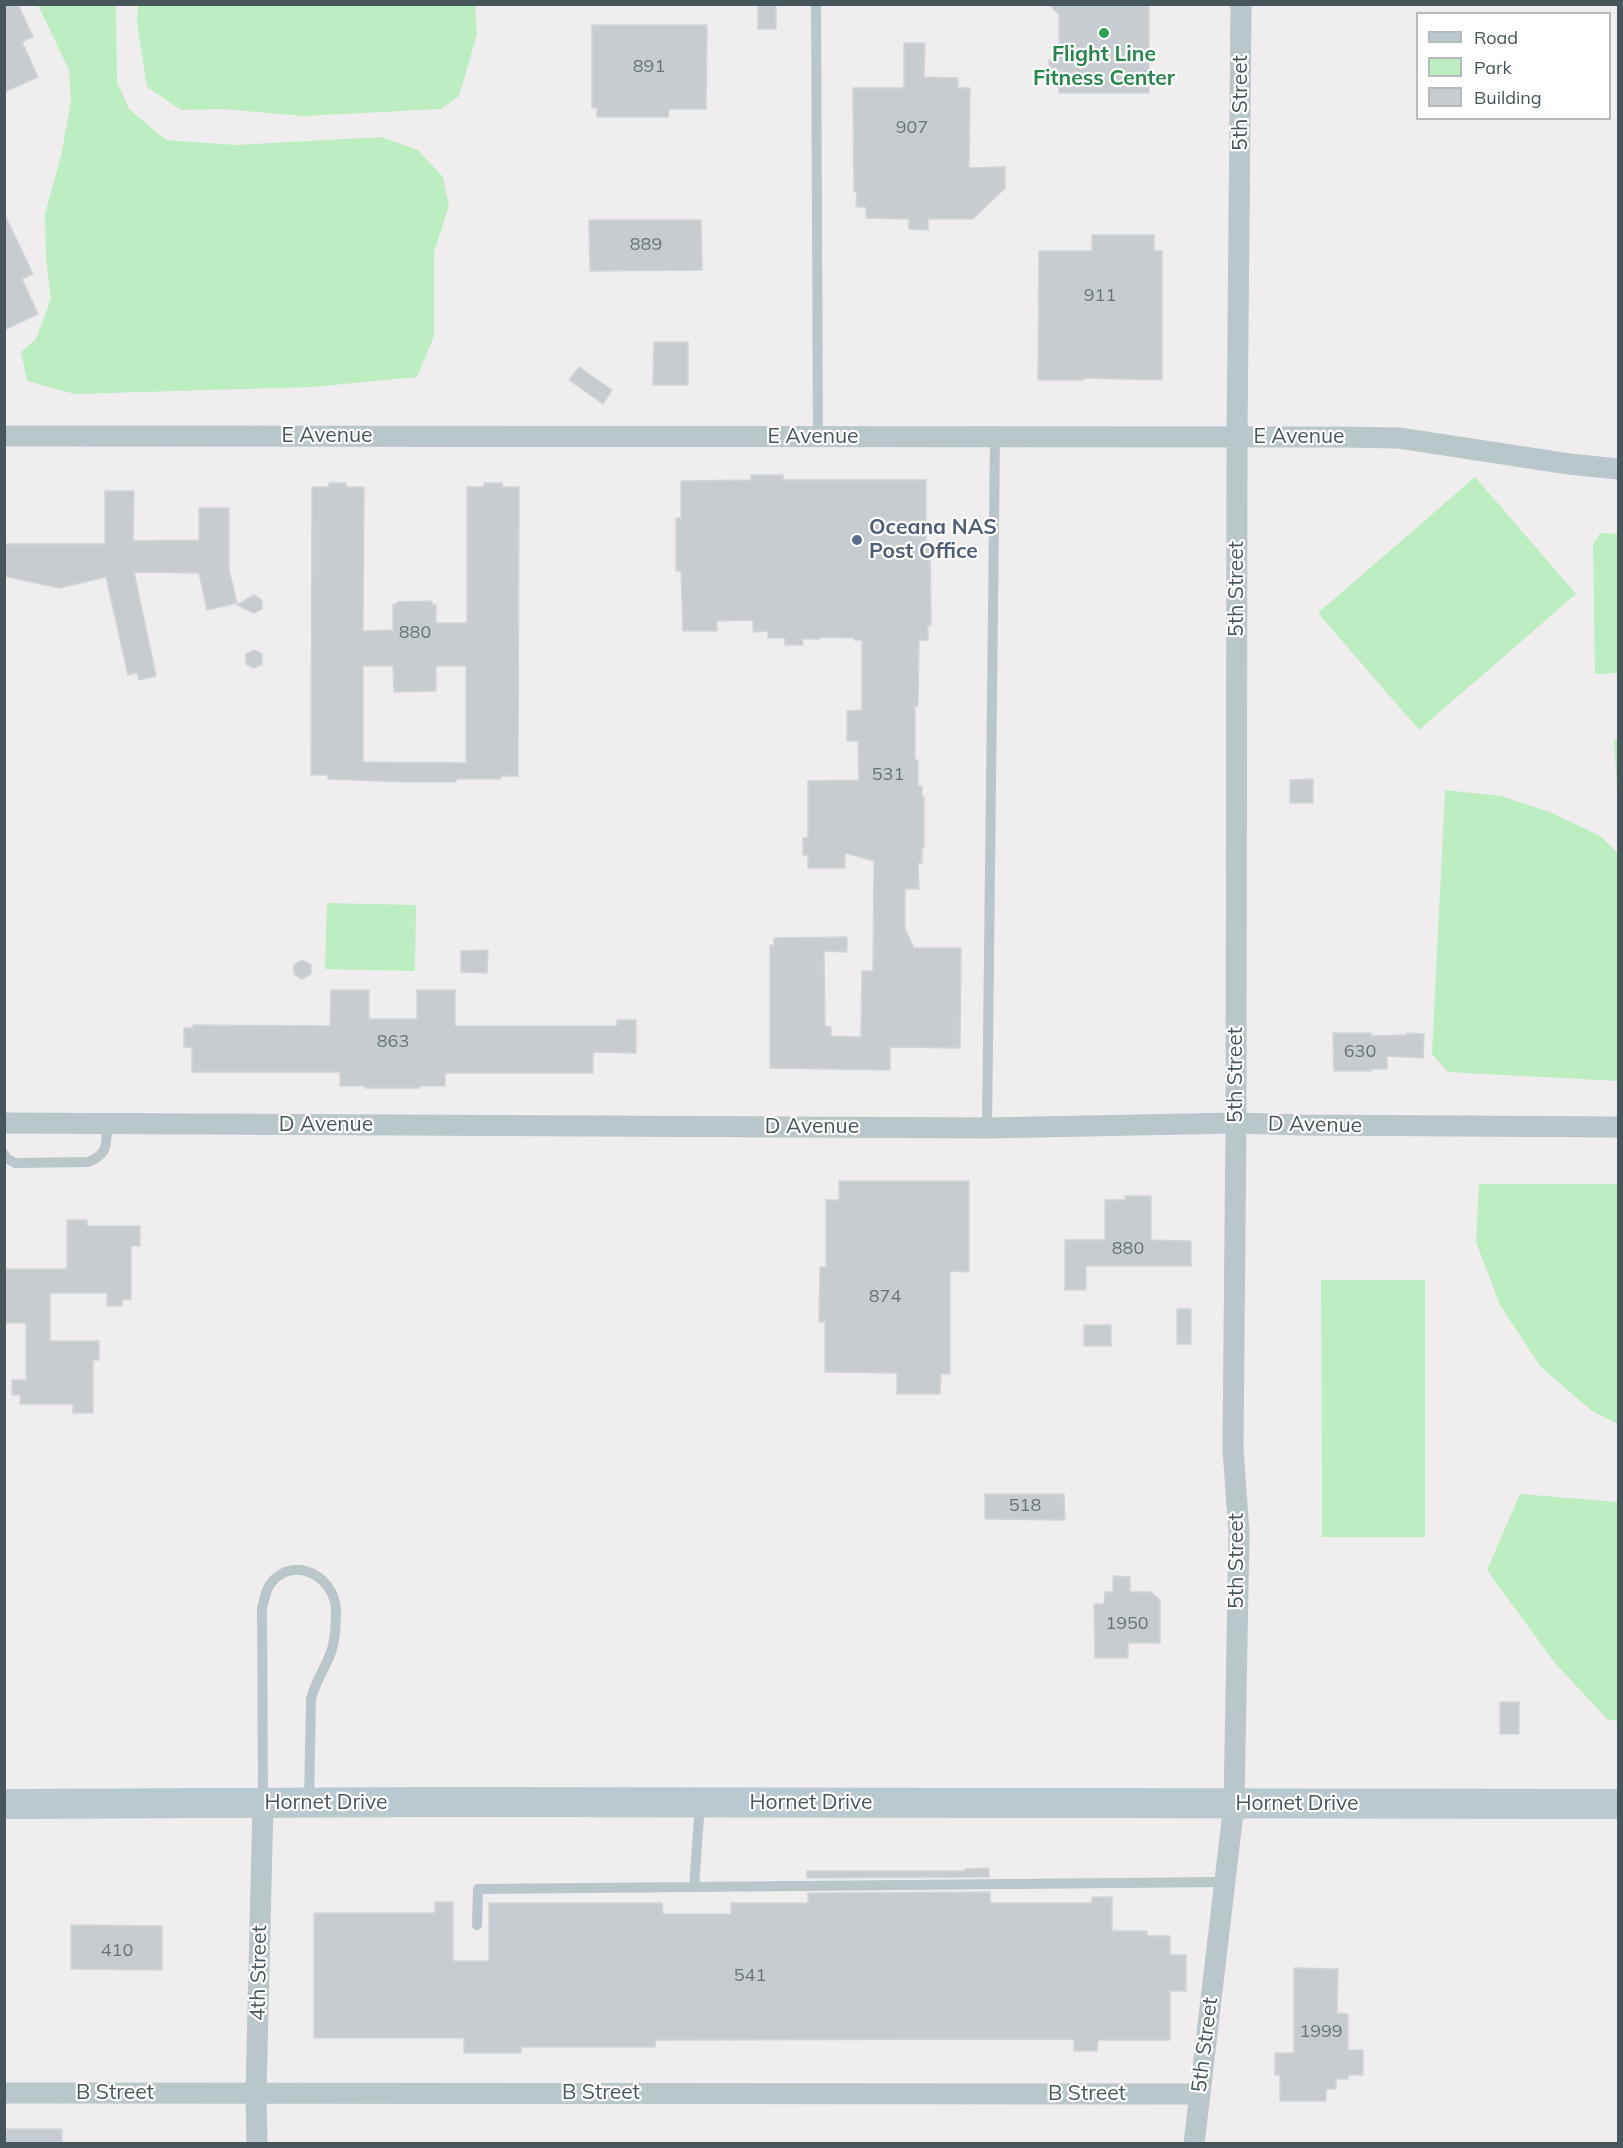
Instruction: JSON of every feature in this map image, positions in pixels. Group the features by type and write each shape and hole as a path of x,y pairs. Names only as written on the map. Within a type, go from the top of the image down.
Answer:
{"main road":[{"name":"Hornet Drive","path":"4,1804 1618,1804"}],"street":[{"name":"5th Street","path":"1194,2144 1198,2094 1234,1804 1239,1533 1233,1449 1241,4"},
{"name":"E Avenue","path":"4,436 1399,438 1569,464 1618,469"},
{"name":"D Avenue","path":"4,1123 987,1128 1236,1122 1304,1125 1618,1127"},
{"name":"4th Street","path":"257,2144 262,1803"},
{"name":"B Street","path":"4,2093 1198,2094"}],"lane":[{"path":"816,4 818,437"},
{"path":"987,1128 995,437"},
{"path":"4,1154 6,1158 15,1163 88,1162 98,1159 105,1150 107,1124"},
{"path":"262,1803 262,1609 265,1592 271,1583 284,1572 302,1569 313,1573 325,1582 333,1596 336,1609 331,1651 315,1685 311,1700 309,1803"},
{"path":"694,1887 700,1803"},
{"path":"477,1925 478,1889 1224,1882"}],"green space":[{"path":"38,5 116,5 117,82 129,109 166,140 236,145 381,137 418,150 443,177 449,206 434,252 434,336 417,377 312,387 75,394 27,381 21,352 36,339 51,299 46,257 45,214 61,156 71,101 69,70"},
{"path":"138,5 475,5 477,34 459,96 441,109 304,116 222,109 181,110 147,87 137,22"},
{"path":"1475,477 1576,594 1419,730 1318,613"},
{"path":"1600,533 1618,534 1618,673 1595,674 1593,545"},
{"path":"1614,739 1618,739 1618,805"},
{"path":"1445,790 1501,796 1550,812 1600,836 1618,853 1618,1081 1448,1072 1432,1054"},
{"path":"327,903 416,905 415,971 325,969"},
{"path":"1479,1184 1618,1184 1618,1424 1592,1411 1540,1366 1500,1305 1476,1242"},
{"path":"1321,1280 1425,1280 1425,1537 1322,1537"},
{"path":"1520,1494 1618,1502 1618,1721 1607,1719 1554,1662 1487,1570"}],"building":[{"path":"4,4 18,4 33,37 22,42 38,77 4,92"},
{"path":"758,4 776,4 776,29 758,29"},
{"name":"Flight Line Fitness Center","path":"1049,4 1149,4 1149,93 1059,93 1059,81 1050,81 1049,60 1059,59 1059,15"},
{"path":"592,25 707,25 706,109 669,109 668,117 597,117 597,108 592,108"},
{"path":"904,43 925,43 924,77 958,78 958,88 970,88 969,168 1005,167 1005,188 973,219 928,219 928,230 909,229 909,219 866,218 866,207 856,207 853,88 904,88"},
{"path":"4,213 33,274 22,279 38,314 4,330"},
{"path":"589,220 701,220 702,270 590,271"},
{"path":"1092,235 1154,235 1154,251 1162,251 1162,380 1084,378 1084,380 1038,380 1039,251 1092,251"},
{"path":"654,342 688,342 688,385 653,385"},
{"path":"579,367 612,390 603,404 569,380"},
{"path":"751,475 783,475 783,480 926,480 926,543 930,543 931,625 928,625 928,640 919,640 918,706 915,706 915,760 918,760 918,786 922,786 922,797 924,797 924,848 922,848 922,863 918,863 919,889 905,889 905,929 914,948 961,948 960,1048 890,1047 890,1070 770,1068 770,945 774,945 774,938 847,937 847,952 824,951 825,1026 831,1027 831,1036 861,1037 862,971 873,971 874,861 845,853 845,868 808,868 808,855 803,855 803,838 808,838 808,781 859,780 858,741 847,741 847,711 862,710 862,640 820,637 820,639 802,639 803,645 785,645 785,638 768,638 768,631 753,632 753,620 717,621 717,631 683,631 681,571 676,571 676,518 681,518 681,481 751,480"},
{"path":"329,483 346,483 346,487 364,487 363,631 393,630 393,604 397,602 432,601 432,605 436,605 436,623 467,623 467,487 484,487 484,483 502,483 502,487 519,487 518,776 501,776 501,779 456,779 456,782 407,782 328,779 328,775 311,775 312,487 329,487","holes":["363,666 393,666 394,692 436,691 436,666 466,666 466,763 363,762"]},
{"path":"105,491 134,491 133,541 199,540 199,508 229,508 229,570 237,603 207,610 199,573 134,572 156,676 139,680 137,673 128,675 106,577 59,588 4,576 4,544 105,544"},
{"path":"254,595 262,600 262,609 254,613 237,605"},
{"path":"254,650 262,654 262,664 254,668 246,664 246,654"},
{"path":"1313,779 1313,803 1290,803 1290,780"},
{"path":"488,950 487,973 461,972 461,951"},
{"path":"302,960 311,965 311,974 302,979 294,974 294,965"},
{"path":"331,990 369,990 369,1019 417,1019 417,990 455,990 455,1026 617,1026 617,1020 636,1020 636,1053 593,1052 593,1073 445,1073 445,1086 420,1086 420,1088 340,1086 340,1072 192,1072 192,1048 184,1047 184,1028 193,1028 193,1025 330,1026"},
{"path":"1333,1033 1371,1033 1371,1036 1424,1034 1423,1058 1387,1056 1387,1069 1334,1071"},
{"path":"839,1181 969,1181 969,1272 950,1271 950,1374 941,1374 940,1394 897,1394 897,1373 825,1372 825,1322 819,1322 820,1267 826,1267 826,1200 839,1200"},
{"path":"1125,1196 1151,1196 1151,1240 1191,1241 1191,1266 1086,1266 1086,1290 1065,1290 1065,1240 1105,1240 1105,1200 1126,1200"},
{"path":"67,1220 87,1220 87,1226 140,1226 140,1246 131,1246 131,1300 122,1299 122,1306 107,1306 107,1293 50,1293 50,1341 99,1341 99,1360 93,1360 93,1413 73,1413 73,1404 20,1404 20,1395 12,1395 12,1380 26,1380 26,1323 4,1323 4,1269 67,1269"},
{"path":"1177,1309 1191,1309 1191,1344 1177,1344"},
{"path":"1084,1325 1111,1325 1111,1346 1084,1346"},
{"path":"985,1494 1064,1494 1065,1520 985,1519"},
{"path":"1113,1576 1130,1577 1130,1592 1151,1592 1160,1600 1160,1643 1128,1643 1128,1658 1095,1658 1094,1604 1104,1604 1105,1592 1113,1592"},
{"path":"1500,1702 1519,1702 1519,1734 1500,1734"},
{"path":"989,1868 989,1877 807,1878 807,1871 965,1871 965,1869"},
{"path":"990,1892 990,1903 1092,1903 1092,1897 1112,1897 1112,1931 1147,1931 1147,1936 1170,1936 1170,1955 1186,1955 1186,1991 1170,1991 1170,2040 1098,2040 1097,2051 1074,2051 1074,2039 656,2040 655,2047 521,2047 521,2053 464,2053 464,2038 314,2038 314,1913 435,1913 435,1902 453,1902 453,1961 489,1961 489,1903 662,1903 663,1914 731,1914 731,1903 808,1903 808,1893"},
{"path":"71,1925 162,1926 162,1970 71,1969"},
{"path":"1294,1968 1338,1969 1337,2013 1348,2014 1348,2050 1363,2050 1363,2075 1348,2075 1348,2079 1336,2079 1336,2089 1326,2089 1326,2101 1280,2101 1280,2075 1275,2075 1275,2053 1294,2053"},
{"path":"4,2129 62,2129 62,2144 4,2144"}],"place":[{"name":"Flight Line Fitness Center","path":"1104,33"},
{"name":"Oceana NAS Post Office","path":"857,540"}]}
